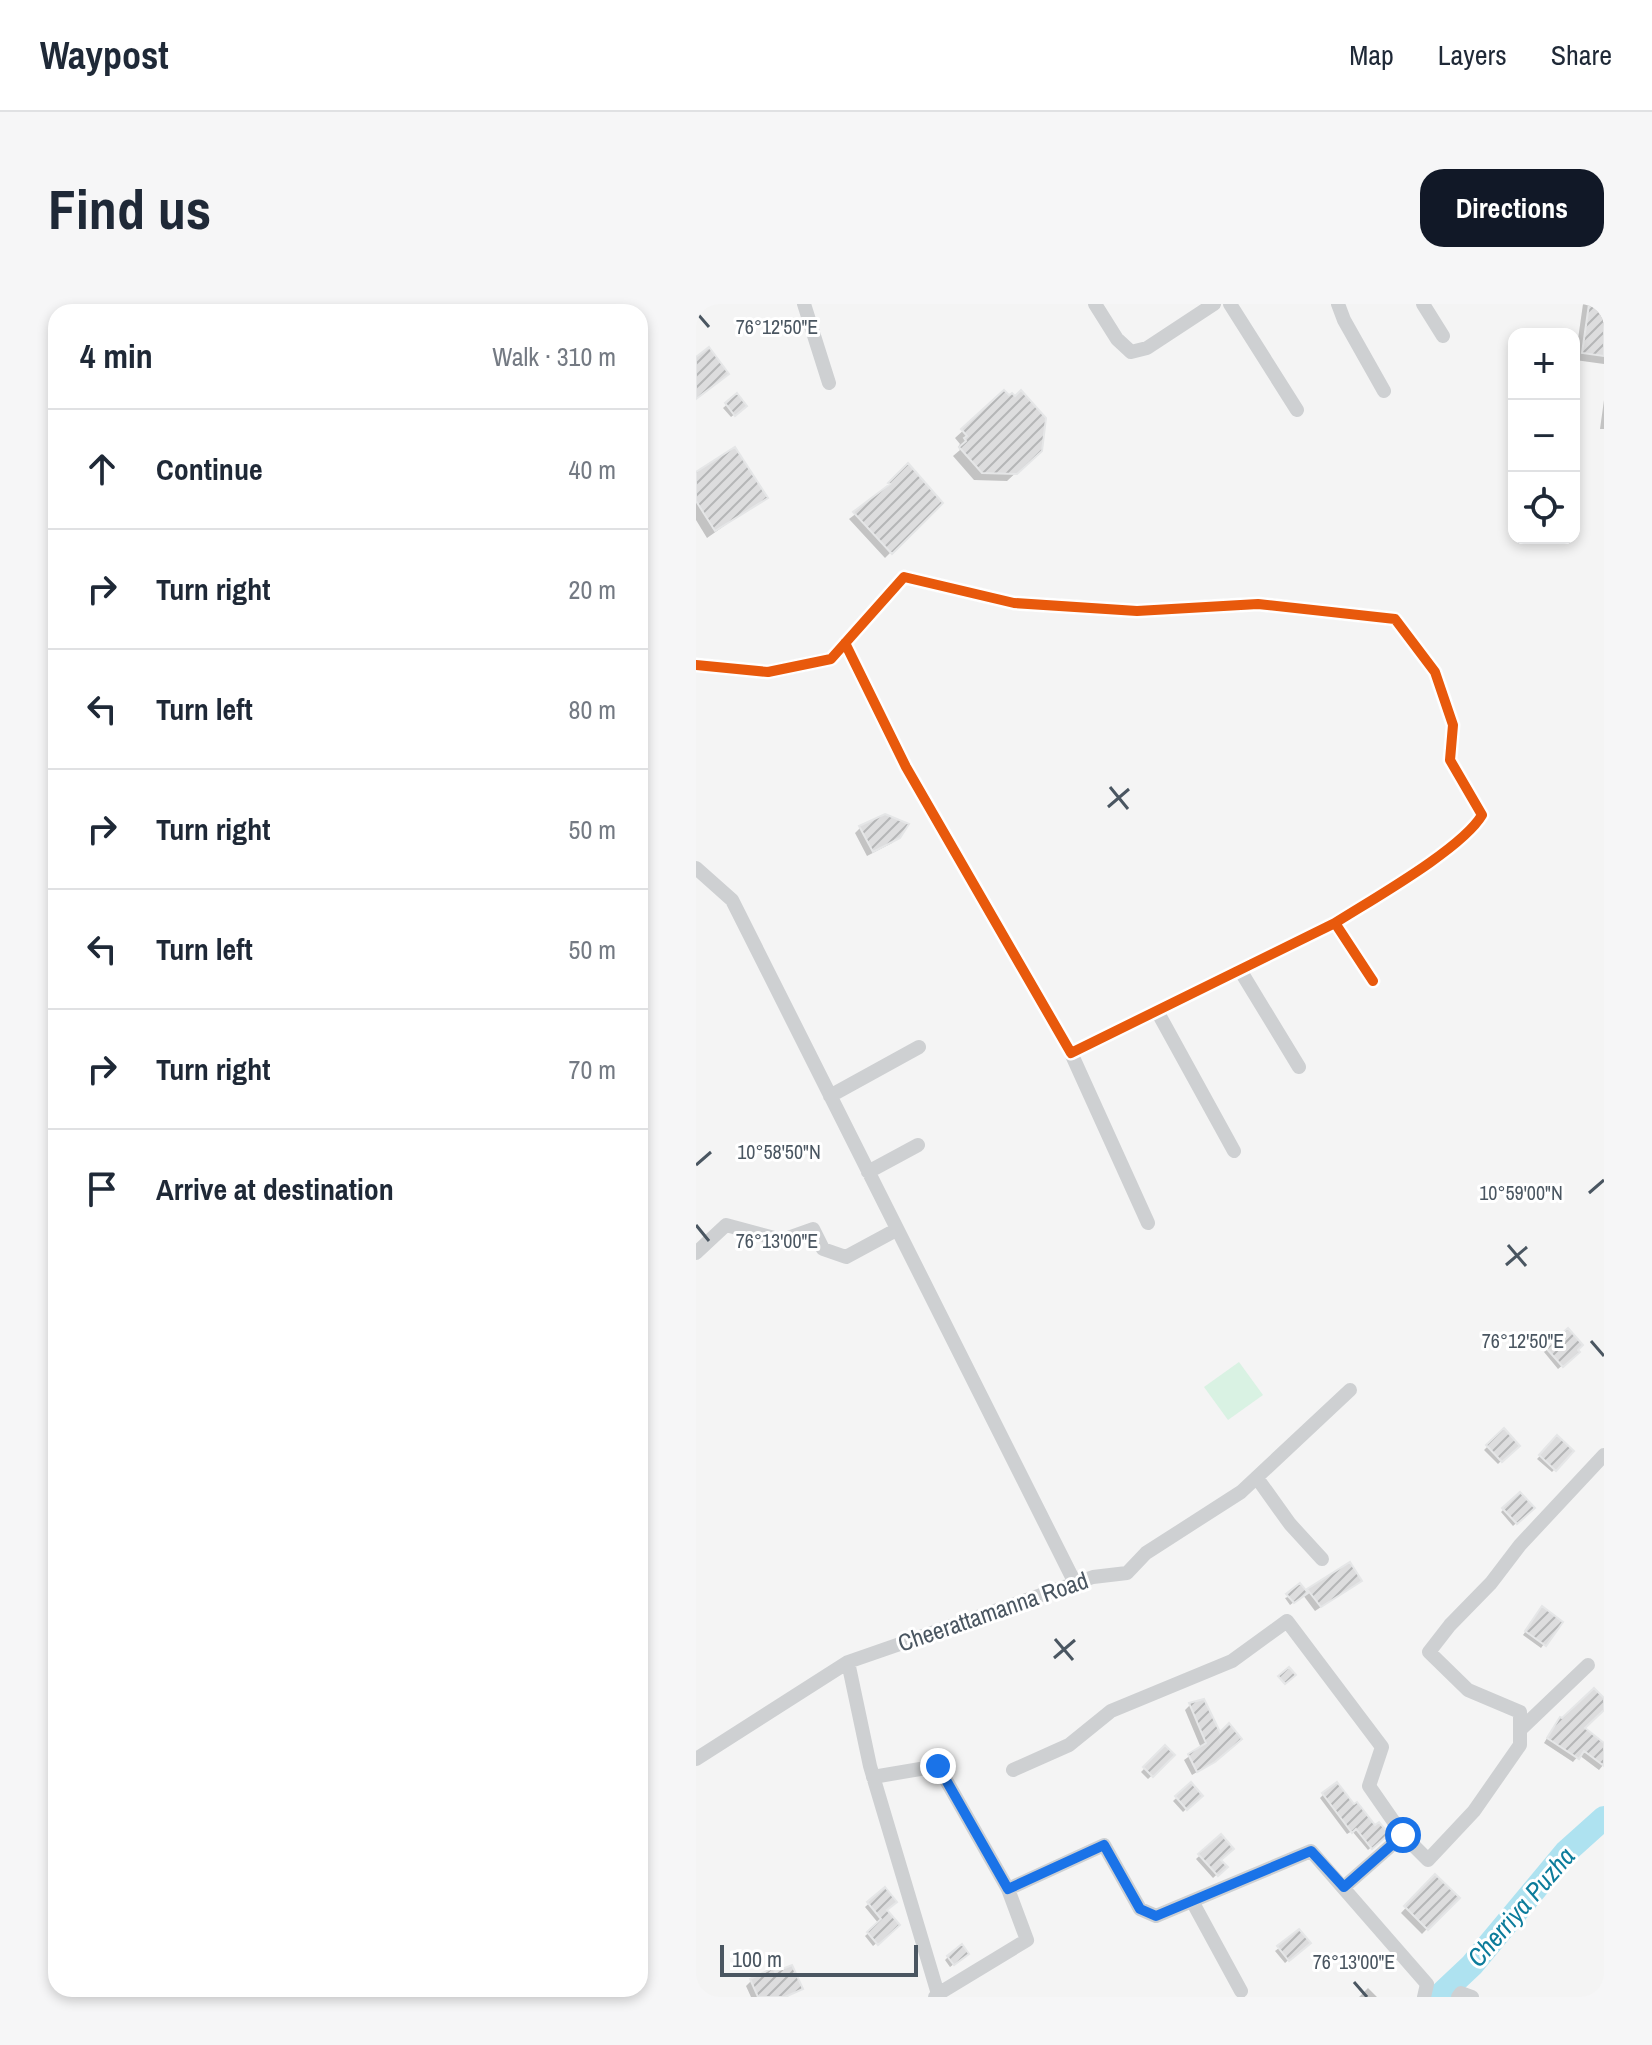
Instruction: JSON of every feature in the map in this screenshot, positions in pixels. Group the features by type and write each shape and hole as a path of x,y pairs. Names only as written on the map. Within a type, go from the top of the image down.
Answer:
{"street":[{"path":"804,304 829,383"},
{"path":"1095,304 1117,339 1131,352 1147,348 1214,304"},
{"path":"1230,304 1297,410"},
{"path":"1338,304 1384,391"},
{"path":"1423,304 1443,336"},
{"path":"696,665 768,672 831,659 904,577 1014,603 1137,611 1258,604 1395,619 1435,672 1453,725 1450,760 1482,815 1474,828 1406,878 1335,923 1071,1053"},
{"path":"845,643 906,767 1071,1053 1148,1223"},
{"path":"696,868 732,900 1075,1583"},
{"path":"1335,923 1373,981"},
{"path":"1240,970 1299,1067"},
{"path":"1157,1011 1234,1151"},
{"path":"830,1096 919,1047"},
{"path":"868,1172 918,1145"},
{"path":"696,1253 726,1225 782,1240 813,1229 823,1249 846,1257 896,1230"},
{"name":"Cheerattamanna Road","path":"696,1759 848,1662 1093,1577 1127,1573 1146,1553 1241,1492 1350,1390"},
{"path":"1013,1770 1069,1745 1111,1711 1232,1661 1287,1621 1382,1747 1369,1786 1403,1835 1428,1860 1474,1811 1520,1745 1520,1712 1468,1690 1429,1652 1450,1625 1491,1583 1520,1545 1604,1455"},
{"path":"1257,1478 1290,1524 1322,1559"},
{"path":"848,1662 873,1777 936,1996 1027,1940 1008,1889 938,1766 873,1777"},
{"path":"1520,1730 1588,1665"},
{"path":"1344,1887 1403,1835"},
{"path":"1008,1889 1104,1845 1140,1909 1156,1916 1311,1851 1427,1984 1424,1997"},
{"path":"1192,1901 1241,1991"},
{"path":"1458,1997 1461,1993 1472,1997"}],"green space":[{"path":"1239,1362 1263,1395 1228,1420 1204,1387"}],"building":[{"path":"1589,304 1604,304 1604,356 1582,353"},
{"path":"709,347 729,374 696,399 696,357"},
{"path":"1004,390 1015,396 1021,390 1046,418 1042,451 1017,474 982,473 959,447 967,436 961,429"},
{"path":"737,393 747,406 735,416 725,403"},
{"path":"735,447 768,498 715,531 696,501 696,472"},
{"path":"908,463 943,503 892,554 853,512 890,484"},
{"path":"885,814 909,824 900,838 873,852 859,826"},
{"path":"1568,1328 1583,1345 1578,1350 1580,1352 1563,1367 1546,1348"},
{"path":"1504,1428 1520,1446 1502,1462 1486,1445"},
{"path":"1557,1435 1574,1451 1556,1471 1539,1455"},
{"path":"1520,1492 1535,1508 1517,1524 1502,1508"},
{"path":"1350,1562 1362,1581 1321,1607 1307,1589"},
{"path":"1300,1583 1308,1593 1294,1603 1286,1594"},
{"path":"1542,1606 1563,1622 1546,1646 1525,1631"},
{"path":"1289,1667 1296,1675 1285,1684 1278,1676"},
{"path":"1594,1688 1604,1698 1604,1710 1585,1728 1604,1743 1604,1766 1584,1751 1579,1759 1547,1738 1560,1717"},
{"path":"1204,1699 1220,1732 1229,1723 1242,1739 1215,1762 1197,1772 1188,1754 1206,1743 1189,1703"},
{"path":"1165,1745 1175,1755 1153,1777 1143,1767"},
{"path":"1191,1782 1203,1796 1187,1810 1175,1796"},
{"path":"1337,1782 1375,1825 1379,1822 1389,1834 1372,1849 1356,1829 1352,1833 1322,1793"},
{"path":"1221,1834 1234,1849 1221,1860 1228,1867 1218,1876 1198,1854"},
{"path":"1435,1874 1460,1898 1428,1930 1404,1906"},
{"path":"885,1887 897,1902 887,1910 900,1925 878,1945 867,1932 881,1919 867,1902"},
{"path":"1299,1929 1311,1943 1289,1961 1277,1946"},
{"path":"962,1944 969,1954 954,1965 947,1956"},
{"path":"792,1965 803,1989 785,1997 758,1997 750,1979 773,1968 775,1972"}],"waterway":[{"name":"Cherriya Puzha","path":"1438,1997 1472,1965 1566,1852 1604,1818"}],"cycle path":[{"path":"696,665 768,672 831,659 904,577 1014,603 1137,611 1258,604 1395,619 1435,672 1453,725 1450,760 1482,815 1456,843 1436,858 1335,923"},
{"path":"845,643 906,767 1071,1053 1335,923 1373,981"}],"route":[{"path":"938,1766 1008,1889 1104,1845 1140,1909 1156,1916 1311,1851 1344,1887 1403,1835"}]}
